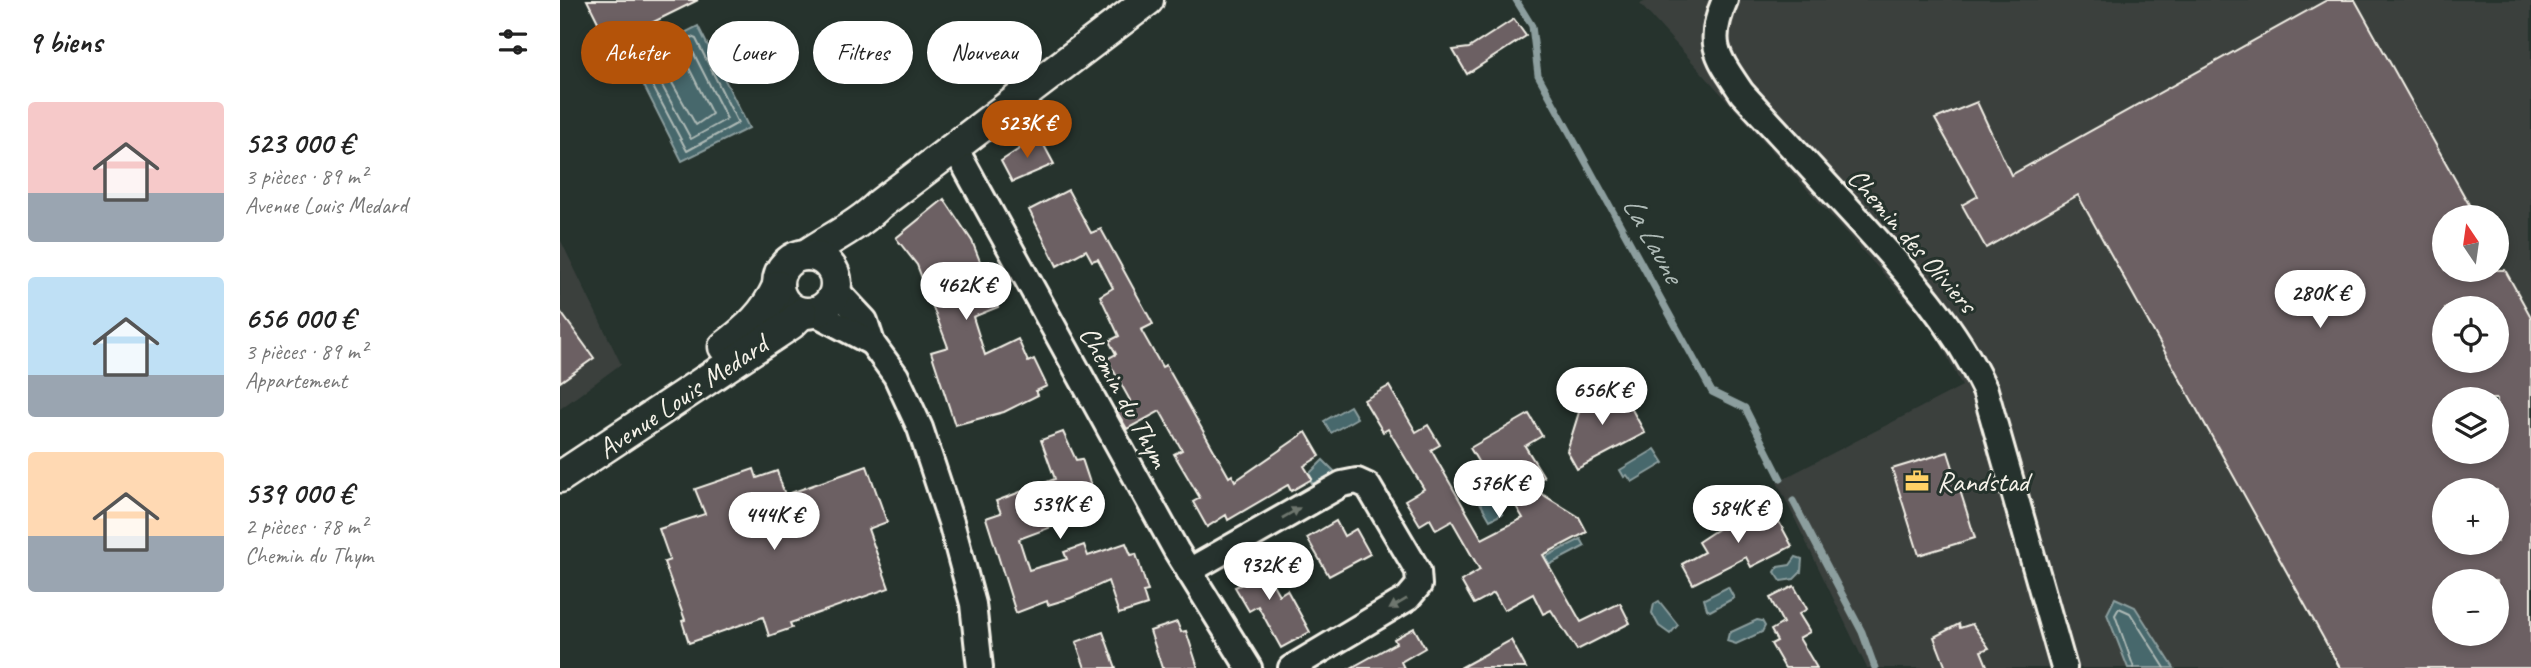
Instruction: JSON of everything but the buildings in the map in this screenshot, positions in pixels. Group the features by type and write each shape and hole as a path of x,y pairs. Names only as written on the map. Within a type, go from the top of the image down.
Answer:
{"street":[{"path":"808,313 829,304 835,281 861,223 880,204 1148,0"},
{"name":"Chemin des Oliviers","path":"1725,0 1714,25 1718,58 1742,93 1921,289 1950,326 1970,358 1985,390 2064,668"},
{"name":"Chemin du Thym","path":"955,148 1108,429 1249,668"},
{"path":"861,223 844,229 806,255 789,262 783,269 778,286 788,306 872,343"},
{"path":"806,255 823,260 835,281 866,321 872,343 896,376 920,428 951,522 972,604 980,668"},
{"name":"Avenue Louis Medard","path":"560,455 705,361 754,325 769,306 778,286"},
{"name":"Avenue Louis Medard","path":"560,477 808,313"},
{"path":"1189,570 1342,484 1357,481 1368,486 1418,571 1419,585 1408,598 1291,668"}],"shaded area":[{"path":"1648,0 2531,0 2531,668 1867,668 1777,482 1962,386 1934,330 1640,4"},
{"path":"560,239 621,364 560,409"}],"water":[{"path":"698,26 707,44 707,84 727,84 749,128 682,161 643,84 693,84 693,29"},
{"path":"1350,406 1357,418 1331,433 1324,421"},
{"path":"1655,449 1664,463 1632,482 1627,475 1624,477 1620,470"},
{"path":"1323,460 1336,473 1312,484 1309,474"},
{"path":"1482,480 1502,514 1490,520 1471,487"},
{"path":"1581,539 1585,546 1549,565 1545,557"},
{"path":"1796,557 1802,559 1801,572 1794,579 1781,581 1775,572 1778,567 1790,565"},
{"path":"1728,587 1734,598 1710,611 1707,609 1704,599"},
{"path":"2115,598 2135,607 2174,668 2128,668 2107,614"},
{"path":"1659,601 1678,625 1670,634 1659,626 1652,613 1654,604"},
{"path":"1757,620 1762,621 1765,626 1762,632 1736,644 1727,641 1729,633"}],"waterway":[{"name":"La Laune","path":"1516,0 1532,26 1538,75 1712,392 1745,408 1781,479"},
{"name":"La Laune","path":"1793,501 1862,632 1875,668"}],"place":[{"name":"Randstad","path":"1917,481"}]}
